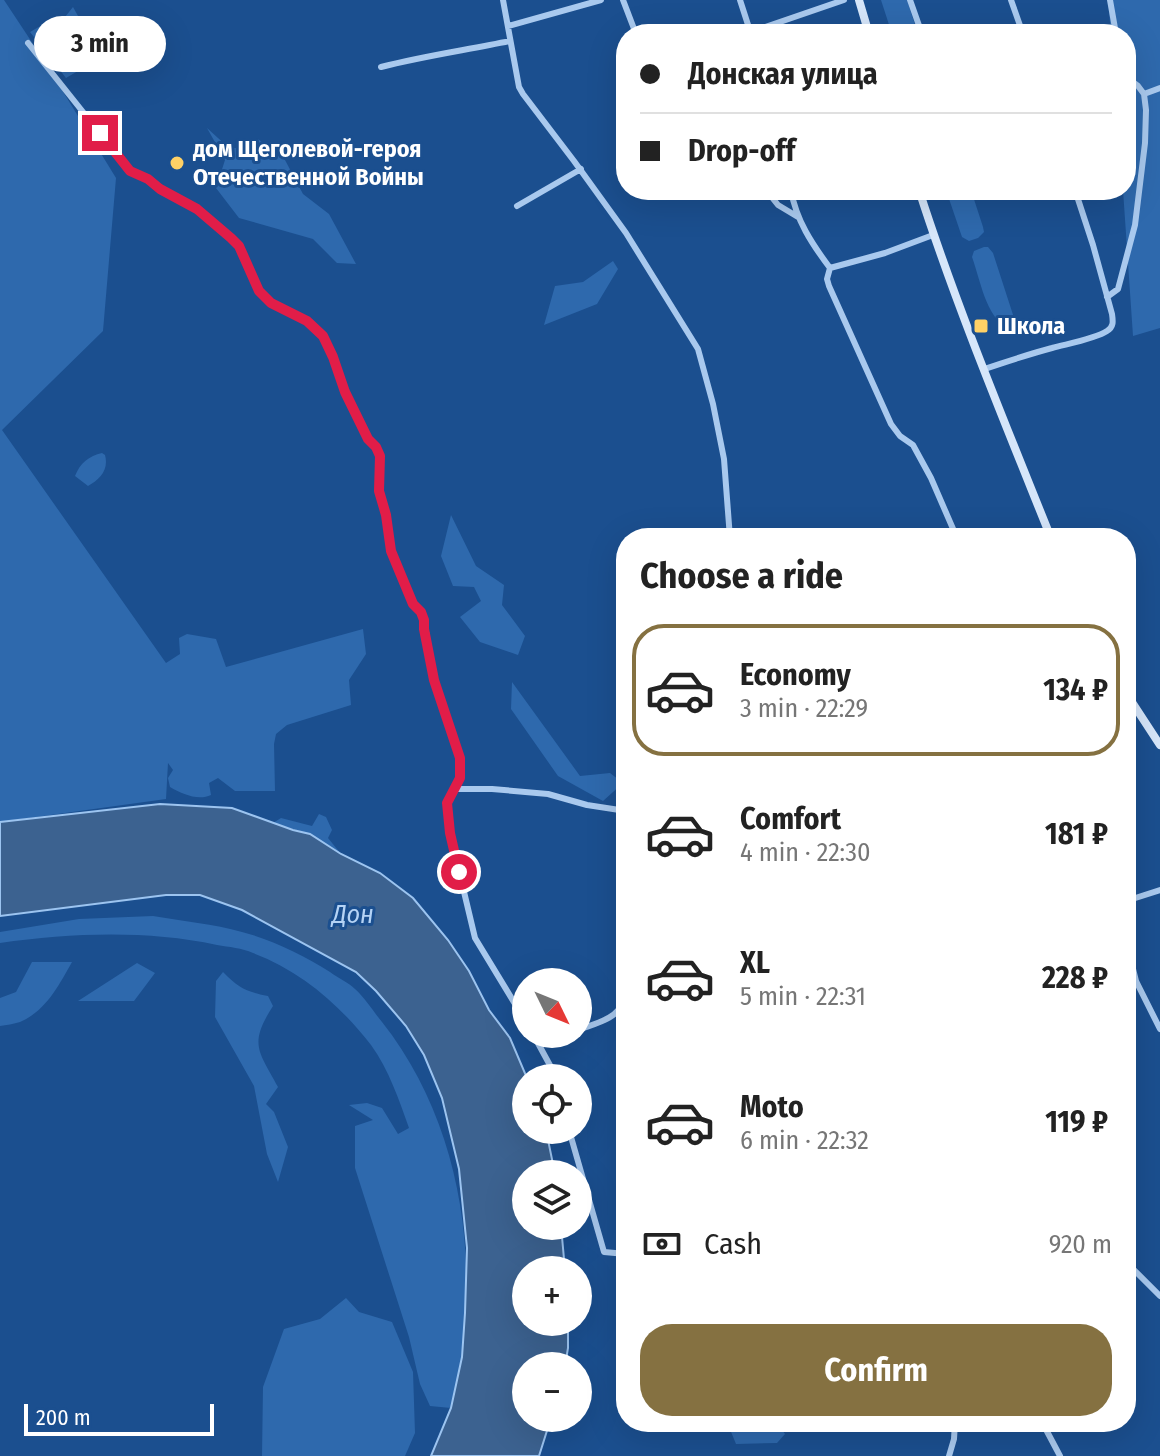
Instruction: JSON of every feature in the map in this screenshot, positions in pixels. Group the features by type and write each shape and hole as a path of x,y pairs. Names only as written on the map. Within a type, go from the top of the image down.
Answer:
{"main road":[{"path":"859,0 866,24"},
{"path":"922,200 1047,528"},
{"path":"1136,708 1160,745"}],"street":[{"path":"503,0 519,87 626,233 698,349 724,459 729,528"},
{"path":"508,26 601,0"},
{"path":"623,0 632,24"},
{"path":"740,0 746,24"},
{"path":"774,24 844,0"},
{"path":"910,0 918,24"},
{"path":"1011,0 1019,24"},
{"path":"1110,0 1114,24"},
{"path":"381,67 510,41"},
{"path":"28,43 130,171 197,209 231,238 239,246 259,291 271,303 307,321 323,336 345,392 380,456 379,491 391,551 413,604 424,620 434,680 460,758 460,778 447,803 450,833 475,938 512,999"},
{"path":"1107,297 1118,289 1135,225 1146,110 1144,94 1136,84"},
{"path":"1144,94 1160,88"},
{"path":"517,206 581,169"},
{"path":"774,200 798,217"},
{"path":"794,200 798,217 830,268"},
{"path":"984,369 1110,330 1113,322 1107,297 1078,200"},
{"path":"830,268 885,253 933,235"},
{"path":"830,268 829,286 891,424 900,436 913,445 953,528"},
{"path":"453,789 548,794 616,809"},
{"path":"1136,898 1160,890"},
{"path":"1136,981 1160,1029"},
{"path":"592,1024 616,1012"},
{"path":"573,1144 604,1252 616,1253"},
{"path":"1136,1272 1160,1296"},
{"path":"949,1456 954,1432"},
{"path":"1047,1432 1060,1456"}],"shaded area":[{"path":"0,0 4,0 43,59 116,178 103,331 2,430 166,663 180,654 179,638 187,634 216,639 226,667 363,629 366,654 349,680 351,705 287,725 276,734 275,791 235,791 218,778 209,783 211,795 190,796 170,787 168,778 173,770 168,763 166,799 0,822"},
{"path":"881,0 907,0 915,24 889,24"},
{"path":"1108,0 1160,0 1160,328 1133,336 1124,200 1136,200 1136,24 1110,24"},
{"path":"73,7 87,32 72,38 83,68 66,78 30,32 49,21 61,22"},
{"path":"207,128 229,148 258,139 285,160 303,194 329,214 356,264 337,263 313,239 239,218 216,188 225,160"},
{"path":"949,200 974,200 984,232 969,241 962,237"},
{"path":"984,247 993,253 1016,324 1012,329 1008,330 994,315 981,287 972,257 974,251"},
{"path":"613,261 618,269 597,304 544,325 555,286 583,282"},
{"path":"102,453 106,460 105,470 88,486 75,476 86,461"},
{"path":"451,515 476,566 504,585 502,605 525,636 518,655 480,642 460,617 481,601 474,587 453,586 441,556"},
{"path":"512,682 580,776 610,773 616,778 616,789 603,801 558,776 511,709"},
{"path":"319,814 326,817 332,830 328,838 341,854 310,834 273,823 281,818 312,826"},
{"path":"153,916 254,935 320,966 359,993 410,1064 433,1109 449,1157 460,1206 466,1257 466,1308 461,1359 451,1408 430,1406 420,1384 409,1337 355,1168 355,1126 373,1120 349,1105 367,1103 382,1108 398,1134 409,1128 383,1065 371,1045 346,1016 303,979 271,960 240,949 136,935 82,935 0,943 0,932 79,919"},
{"path":"32,962 72,962 51,996 37,1011 20,1022 0,1026 0,998 16,992"},
{"path":"137,963 155,973 134,1001 78,1001"},
{"path":"223,972 243,988 268,996 273,1006 261,1030 259,1048 278,1087 266,1104 274,1112 288,1147 278,1182 267,1154 254,1086 215,1017 216,981"},
{"path":"346,1298 359,1312 392,1322 413,1372 415,1433 405,1456 262,1456 263,1387 284,1329 320,1319"},
{"path":"731,1432 785,1434 777,1443 736,1444"}],"water":[{"name":"Дон","path":"160,804 232,808 310,834 380,873 413,898 469,971 489,1010 510,1038 521,1064 512,1064 512,1144 549,1144 552,1160 512,1160 512,1240 562,1240 564,1256 512,1256 512,1336 568,1336 567,1352 512,1352 512,1432 547,1432 539,1456 431,1456 451,1408 462,1357 467,1248 459,1169 442,1098 424,1055 406,1026 356,972 242,910 200,895 166,895 0,916 0,822"}],"place":[{"name":"дом Щеголевой-героя Отечественной Войны","path":"177,163"},
{"name":"Школа","path":"981,326"}],"route":[{"path":"100,133 130,171 197,209 231,238 239,246 259,291 271,303 307,321 323,336 345,392 380,456 379,491 391,551 413,604 424,620 434,680 455,738 460,758 460,778 447,803 459,872"}]}
